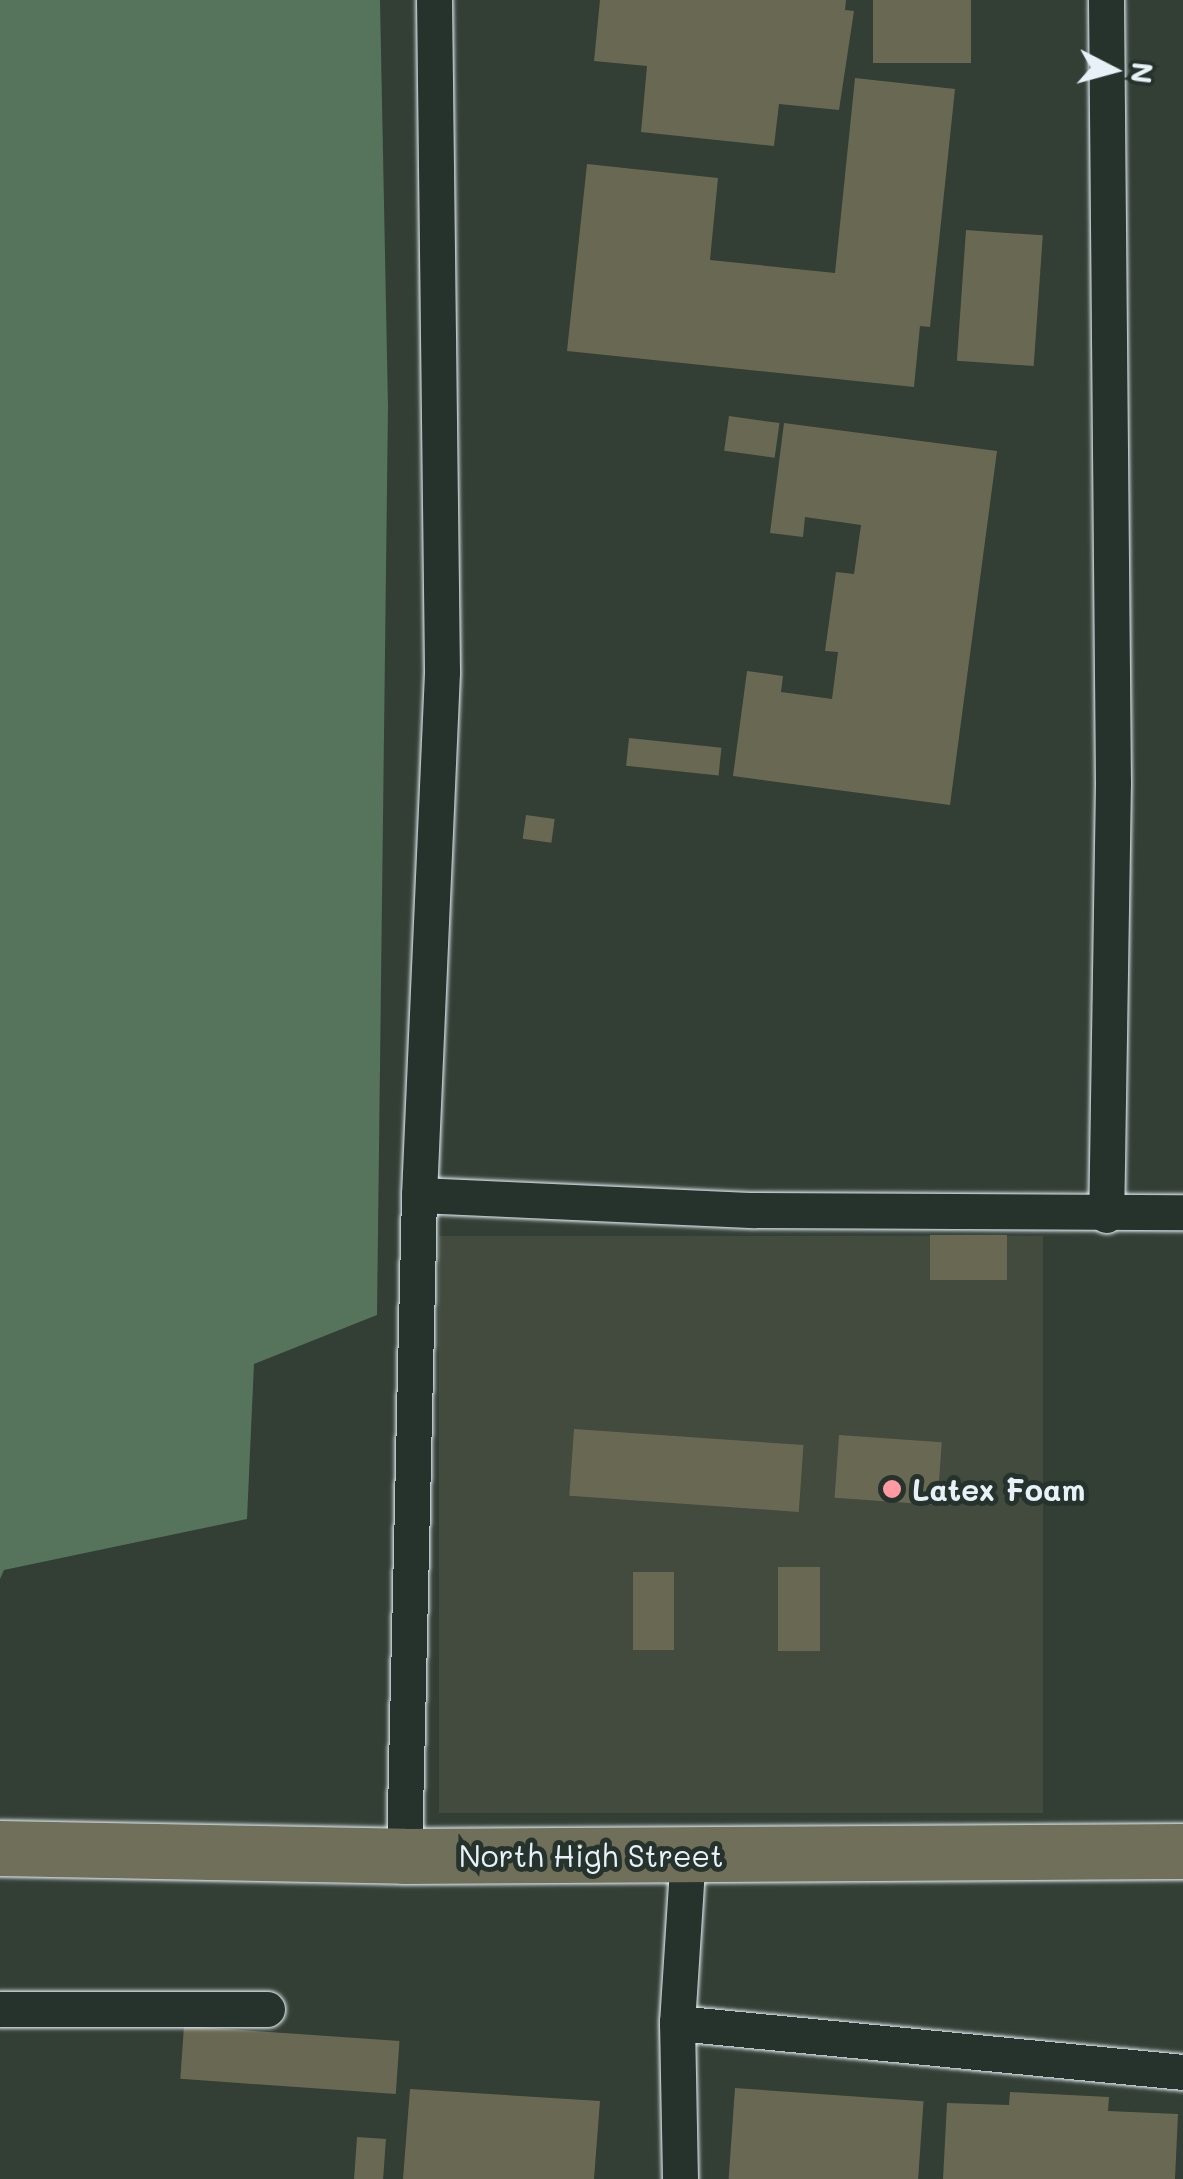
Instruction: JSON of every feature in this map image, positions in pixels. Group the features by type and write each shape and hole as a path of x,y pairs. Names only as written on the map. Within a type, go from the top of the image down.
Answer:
{"highway":[{"name":"North High Street","path":"0,1848 404,1856 1183,1851"}],"street":[{"path":"404,1856 419,1195 442,672 434,0"},
{"path":"1106,0 1113,782 1106,1215"},
{"path":"419,1195 755,1210 941,1206 1106,1215 1183,1212"},
{"path":"680,2179 677,2024 688,1855"},
{"path":"0,2009 266,2009"},
{"path":"677,2024 1183,2072"}],"shaded area":[{"path":"439,1236 1043,1236 1043,1813 439,1813"}],"green space":[{"path":"0,0 380,0 388,406 377,1315 254,1364 247,1519 4,1570 0,1579"}],"building":[{"path":"600,0 846,0 845,10 854,11 839,110 779,104 774,146 641,132 647,66 594,61"},
{"path":"873,0 971,0 971,63 873,63"},
{"path":"855,78 955,89 930,327 920,326 914,387 567,351 587,164 718,178 710,260 835,273"},
{"path":"966,230 1043,235 1034,366 957,361"},
{"path":"729,416 780,423 775,458 724,451"},
{"path":"784,423 997,451 950,805 733,776 747,671 783,676 781,692 832,699 838,652 825,651 836,572 854,574 861,525 805,517 803,537 770,533"},
{"path":"629,738 721,748 719,776 626,766"},
{"path":"526,815 555,819 551,843 523,839"},
{"path":"930,1235 1007,1235 1007,1280 930,1280"},
{"path":"574,1429 803,1445 799,1512 569,1496"},
{"path":"839,1435 942,1442 937,1505 835,1498"},
{"path":"778,1567 820,1567 820,1651 778,1651"},
{"path":"633,1572 674,1572 674,1650 633,1650"},
{"path":"184,2026 399,2041 396,2094 180,2079"},
{"path":"735,2088 924,2101 918,2179 729,2179"},
{"path":"410,2089 600,2101 594,2179 403,2179"},
{"path":"1010,2092 1109,2097 1108,2111 1178,2114 1175,2179 943,2179 947,2103 1009,2105"},
{"path":"357,2137 386,2139 383,2179 354,2179"}],"place":[{"name":"Latex Foam","path":"892,1489"}]}
